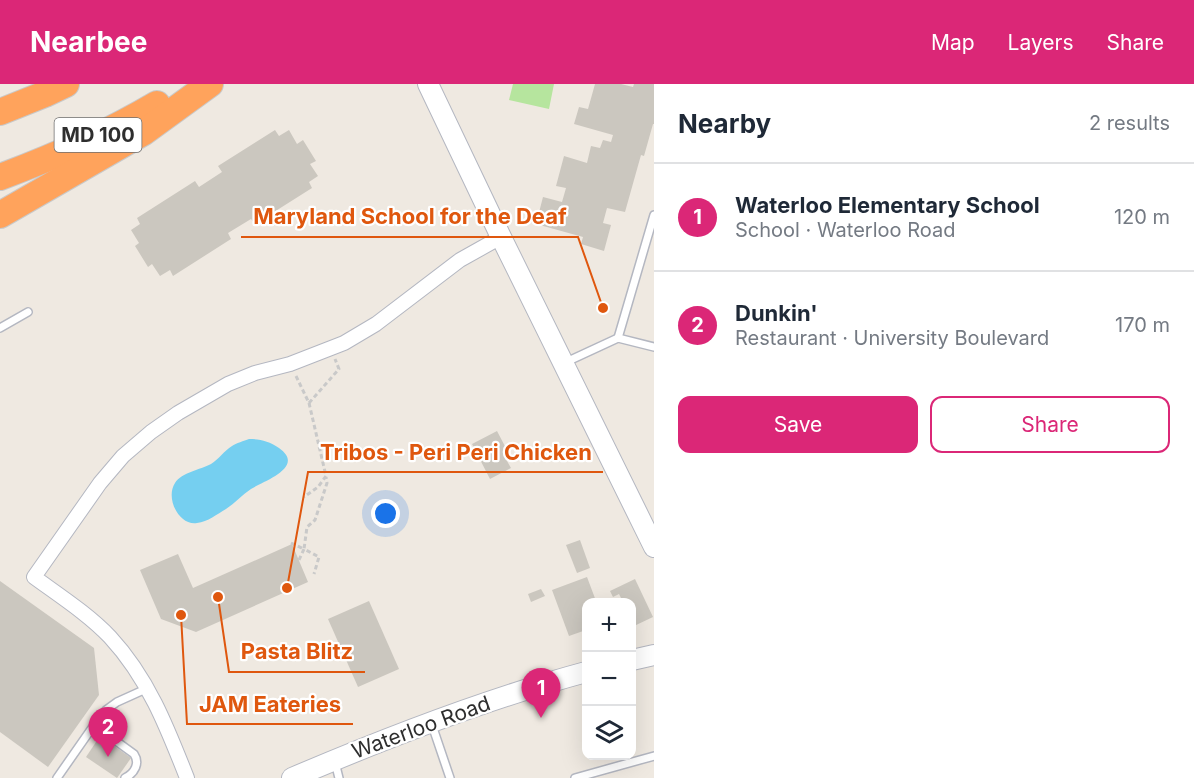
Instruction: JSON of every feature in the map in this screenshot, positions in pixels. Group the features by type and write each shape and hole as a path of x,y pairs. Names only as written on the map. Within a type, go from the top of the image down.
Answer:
{"highway":[{"name":"MD 100","path":"0,112 66,84"},
{"name":"MD 100","path":"0,177 70,149 133,118 191,84"},
{"path":"0,216 144,132 210,84"}],"street":[{"path":"428,84 654,547"},
{"path":"187,778 148,688 121,650 92,621 34,577 100,483 123,456 151,432 178,413 228,384 344,344 376,324 460,260 501,237"},
{"path":"636,659 654,655"},
{"name":"Waterloo Road","path":"292,778 337,769 431,723 497,699 582,673"}],"lane":[{"path":"618,338 654,215"},
{"path":"0,328 28,312"},
{"path":"564,363 618,338 654,348"},
{"path":"57,778 106,710 117,702 148,688"},
{"path":"431,723 450,778"},
{"path":"94,725 134,754 137,759 135,770 125,778"},
{"path":"574,778 654,756"}],"path":[{"path":"309,403 339,369 331,349"},
{"path":"290,364 309,403 327,483 315,520 307,527 304,549 299,560"},
{"path":"304,497 318,487 326,476"},
{"path":"291,543 319,557 314,574"}],"green space":[{"path":"513,84 554,84 549,109 509,100"}],"water":[{"path":"249,439 272,444 286,455 288,461 280,473 251,489 229,507 209,519 190,523 179,516 172,496 172,489 178,479 211,464 226,450"}],"building":[{"path":"595,84 621,84 633,87 634,84 654,84 654,124 644,156 641,155 625,212 607,208 603,223 611,225 604,251 581,244 583,237 536,224 543,197 562,202 566,188 556,186 564,156 587,163 591,146 600,148 603,140 611,142 613,135 574,124 579,107 588,109"},
{"path":"275,130 279,136 289,130 297,144 303,140 316,161 310,164 318,176 309,182 312,188 255,224 251,219 228,233 231,239 173,276 170,270 160,276 152,264 148,267 135,246 139,243 131,230 140,224 137,218 195,181 199,187 222,172 218,166"},
{"path":"497,431 508,452 503,454 511,468 490,479 472,444"},
{"path":"580,540 590,568 577,573 566,545"},
{"path":"292,544 308,582 196,632 161,619 140,570 178,554 193,588"},
{"path":"587,577 595,598 582,598 582,631 569,636 552,590"},
{"path":"635,579 653,617 636,625 636,598 621,598 619,594 613,597 610,591"},
{"path":"0,581 94,648 99,695 48,767 0,732"},
{"path":"541,589 545,596 531,602 528,594"},
{"path":"369,601 399,669 358,687 328,619"},
{"path":"100,736 131,758 117,778 86,757"}],"place":[{"name":"Maryland School for the Deaf","path":"603,308"},
{"name":"Tribos - Peri Peri Chicken","path":"287,588"},
{"name":"Pasta Blitz","path":"218,597"},
{"name":"JAM Eateries","path":"181,615"},
{"name":"Waterloo Elementary School","path":"541,718"},
{"name":"Dunkin'","path":"108,757"}]}
